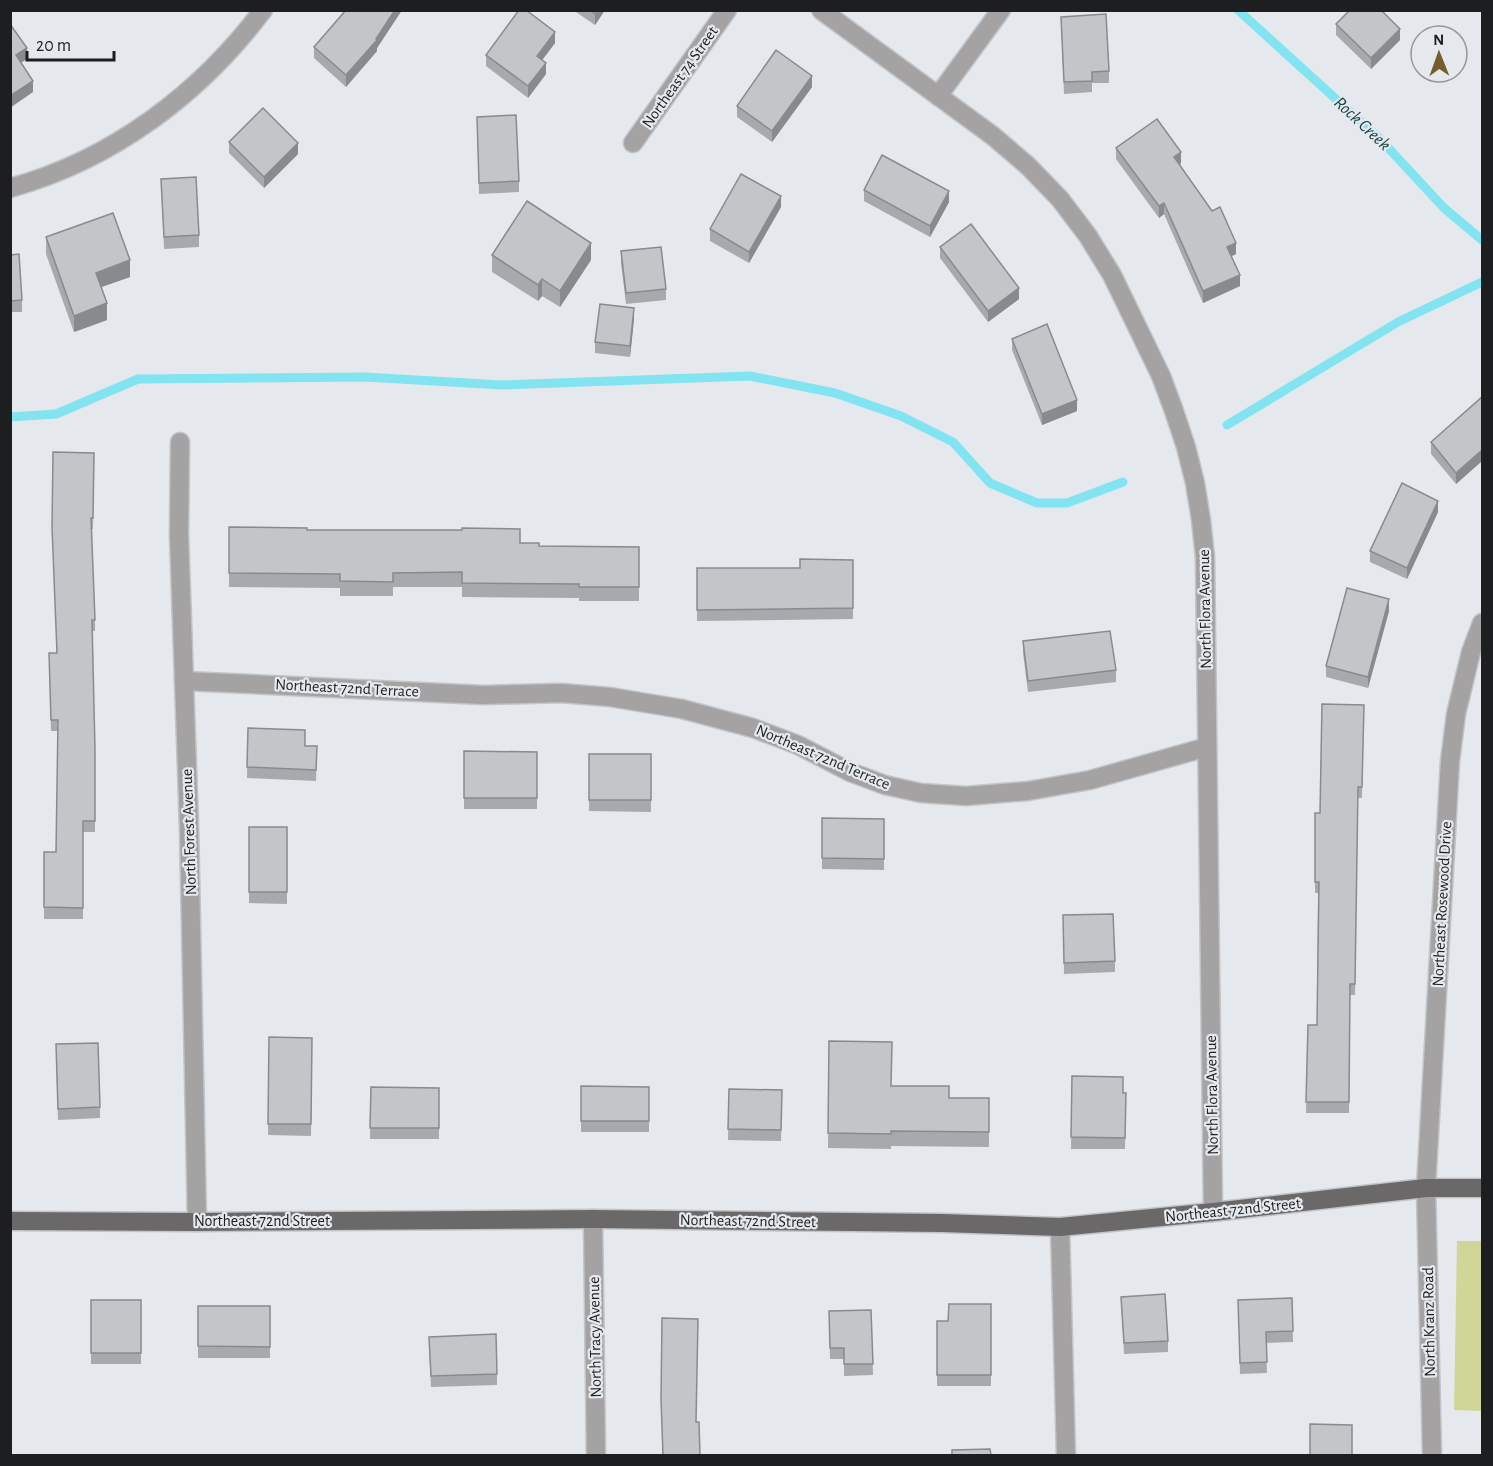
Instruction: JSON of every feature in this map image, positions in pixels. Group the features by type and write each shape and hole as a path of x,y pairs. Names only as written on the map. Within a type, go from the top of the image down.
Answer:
{"main road":[{"name":"Northeast 72nd Street","path":"10,1221 593,1219 942,1223 1060,1227 1426,1188 1482,1188"}],"street":[{"path":"10,188 30,183 75,165 117,143 172,105 217,64 263,10"},
{"name":"Northeast 74 Street","path":"633,143 727,10"},
{"name":"North Flora Avenue","path":"821,10 993,136 1028,166 1060,199 1088,236 1112,275 1161,376 1186,447 1195,483 1205,557 1213,1212"},
{"path":"938,96 1001,10"},
{"name":"North Forest Avenue","path":"180,442 179,535 190,838 197,1222"},
{"name":"Northeast Rosewood Drive","path":"1426,1188 1450,761 1456,714 1471,652 1482,623"},
{"name":"Northeast 72nd Terrace","path":"184,681 484,695 561,693 610,697 682,709 753,728 798,745 850,772 885,786 921,793 966,796 1028,791 1090,780 1207,747"},
{"name":"North Kranz Road","path":"1426,1188 1432,1455"},
{"name":"North Tracy Avenue","path":"593,1219 596,1455"},
{"path":"1060,1227 1066,1455"}],"green space":[{"path":"1457,1241 1482,1241 1482,1411 1454,1410"}],"building":[{"path":"346,10 395,10 377,40 346,75 314,47"},
{"path":"519,10 526,10 555,32 537,56 546,63 528,86 486,55"},
{"path":"1350,10 1381,10 1400,29 1371,58 1336,24"},
{"path":"1106,14 1109,71 1092,72 1092,81 1064,82 1061,17"},
{"path":"10,24 27,48 16,55 33,81 10,96"},
{"path":"776,50 812,76 772,131 737,106"},
{"path":"263,108 298,143 264,177 229,142"},
{"path":"516,115 519,181 479,183 477,117"},
{"path":"1157,119 1181,152 1174,157 1212,211 1220,207 1236,243 1227,247 1240,275 1203,291 1164,203 1159,206 1116,148"},
{"path":"882,155 949,191 930,226 864,190"},
{"path":"741,174 781,196 749,252 710,229"},
{"path":"196,177 199,235 164,237 161,179"},
{"path":"527,201 591,243 560,291 542,279 538,285 492,255"},
{"path":"113,213 130,260 96,273 107,303 74,316 46,237"},
{"path":"971,224 1019,288 988,311 940,247"},
{"path":"661,247 666,289 626,293 621,251"},
{"path":"19,254 22,300 10,301 10,255"},
{"path":"600,304 634,308 630,346 595,342"},
{"path":"1047,324 1077,400 1042,414 1012,339"},
{"path":"1482,397 1482,450 1456,473 1431,442"},
{"path":"53,452 94,453 93,518 91,518 95,620 92,620 95,821 83,821 83,908 44,907 44,852 56,852 58,720 51,720 49,653 57,653 52,527"},
{"path":"1402,483 1438,501 1407,568 1370,551"},
{"path":"229,527 307,528 307,530 520,529 520,543 539,543 539,546 639,547 639,587 462,583 462,572 393,573 393,582 340,581 340,574 229,573"},
{"path":"800,559 853,560 853,608 697,610 697,568 800,568"},
{"path":"1347,588 1389,599 1368,677 1326,666"},
{"path":"1110,631 1116,670 1028,681 1023,641"},
{"path":"1322,704 1364,705 1362,787 1358,787 1355,984 1350,984 1349,1102 1306,1102 1308,1025 1317,1025 1319,882 1315,882 1315,813 1320,813"},
{"path":"248,728 305,730 305,746 317,746 316,770 247,767"},
{"path":"464,751 537,752 537,798 464,798"},
{"path":"589,754 651,754 651,800 589,800"},
{"path":"822,818 884,819 884,859 822,858"},
{"path":"249,827 287,827 287,892 249,892"},
{"path":"1113,914 1115,961 1064,963 1063,915"},
{"path":"269,1037 312,1038 311,1124 268,1124"},
{"path":"829,1041 892,1042 891,1086 949,1086 949,1098 989,1098 989,1132 828,1133"},
{"path":"98,1043 100,1107 58,1109 56,1044"},
{"path":"1072,1076 1123,1077 1123,1093 1126,1093 1125,1138 1071,1137"},
{"path":"581,1086 649,1087 649,1121 581,1121"},
{"path":"371,1087 439,1088 439,1128 370,1128"},
{"path":"729,1089 782,1090 781,1130 728,1129"},
{"path":"1165,1294 1168,1341 1124,1343 1121,1297"},
{"path":"1292,1298 1293,1331 1266,1332 1267,1362 1240,1363 1238,1300"},
{"path":"91,1300 141,1300 141,1353 91,1353"},
{"path":"949,1304 991,1304 991,1375 937,1375 937,1321 948,1321"},
{"path":"198,1306 270,1306 270,1347 198,1346"},
{"path":"871,1310 873,1364 844,1364 844,1348 830,1348 829,1311"},
{"path":"662,1318 698,1319 696,1422 699,1422 700,1455 663,1455"},
{"path":"496,1334 497,1374 431,1376 429,1337"},
{"path":"1310,1424 1352,1425 1352,1455 1310,1455"},
{"path":"990,1449 991,1455 952,1455 952,1450"}],"waterway":[{"name":"Rock Creek","path":"1238,10 1380,139 1444,208 1482,240"},
{"path":"1227,425 1398,322 1482,282"},
{"path":"10,417 56,414 138,379 365,377 502,385 750,376 835,393 901,416 953,442 990,483 1037,503 1067,503 1123,482"}]}
